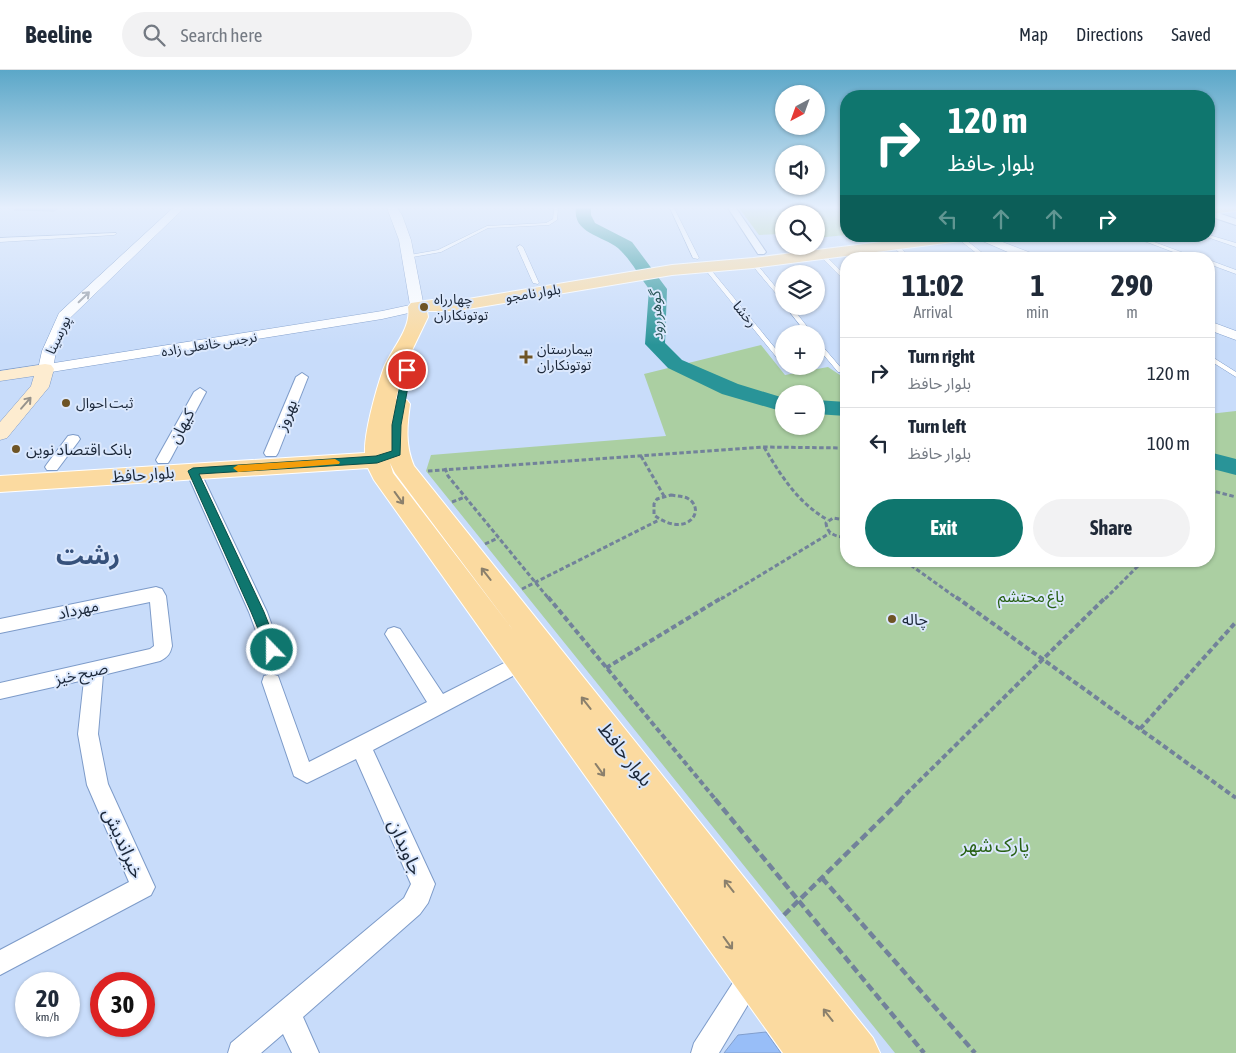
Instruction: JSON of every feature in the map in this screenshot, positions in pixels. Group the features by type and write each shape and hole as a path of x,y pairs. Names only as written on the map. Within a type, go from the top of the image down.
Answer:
{"main road":[{"name":"بلوار نامجو","path":"757,258 786,254"},
{"name":"بلوار نامجو","path":"424,306 456,306 668,266 757,258 822,255"},
{"name":"بلوار نامجو","path":"424,306 450,297 536,283 633,272"},
{"name":"بلوار حافظ","path":"424,306 431,319 407,370 390,459 382,475 521,663 858,1053"},
{"name":"نرجس خانعلی زاده","path":"0,376 45,369"},
{"name":"پورسینا","path":"0,434 40,387 45,369"},
{"name":"بلوار حافظ","path":"2,481 52,467 271,453 390,459 769,948 809,1053"},
{"name":"بلوار حافظ","path":"2,481 390,459"}],"street":[{"name":"پورسینا","path":"45,369 49,351 64,316 130,254"},
{"path":"407,254 424,306"},
{"path":"755,254 757,258"},
{"name":"نرجس خانعلی زاده","path":"45,369 363,318 424,306"},
{"path":"1215,327 1236,336"},
{"name":"بهروز","path":"271,453 302,377"},
{"name":"کیهان","path":"163,460 200,392"},
{"path":"52,467 73,439"},
{"path":"193,471 254,603 272,650"},
{"name":"مهرداد","path":"0,626 156,594 158,596 163,646 161,652"},
{"path":"394,634 439,705"},
{"name":"صبح خیز","path":"0,691 154,656 161,652"},
{"path":"271,682 301,768 307,774 521,663"},
{"name":"خیراندیش","path":"0,963 143,888 98,785 88,734 94,670"},
{"name":"جاویدان","path":"240,1053 412,906 420,895 423,884 361,746"},
{"path":"704,1053 769,948"},
{"path":"287,1012 306,1053"}],"lane":[{"path":"408,259 428,254"},
{"path":"523,254 536,283"},
{"name":"رخشا","path":"697,254 701,262 775,352"},
{"path":"822,255 840,273"},
{"path":"757,258 775,287"},
{"path":"1215,264 1236,272"},
{"path":"795,315 803,325"},
{"path":"825,351 840,367"},
{"path":"1215,361 1236,375"}],"path":[{"path":"390,459 436,469 764,448 840,448"},
{"path":"764,448 785,484 814,511 828,520 840,518"},
{"path":"642,456 664,496"},
{"path":"446,468 448,476 498,538 924,1053"},
{"path":"1215,492 1236,497"},
{"path":"679,495 687,498 696,507 697,512 689,522 682,525 666,524 654,515 654,504 664,496 679,495"},
{"path":"447,505 465,497"},
{"path":"517,592 659,520"},
{"path":"828,520 826,526 830,533"},
{"path":"606,668 830,533 840,536"},
{"path":"480,546 498,538"},
{"path":"913,567 1236,798"},
{"path":"769,948 798,901 1137,567"},
{"path":"1140,729 1236,622"},
{"path":"822,878 974,1053"}],"green space":[{"name":"پارک شهر","path":"761,345 775,362 775,375 825,375 825,368 828,367 840,375 840,567 1215,567 1215,413 1236,411 1236,1053 895,1053 426,471 431,455 666,436 644,374"}],"building":[{"path":"766,1032 781,1053 724,1053 738,1035"}],"waterway":[{"name":"گوهر رود","path":"632,254 658,289 655,344 675,364 730,389 775,402"},
{"name":"گوهر رود","path":"825,408 840,409"},
{"name":"گوهر رود","path":"1215,462 1236,467"}],"slow traffic":[{"path":"238,468 335,462"}],"place":[{"name":"چهارراه توتونکاران","path":"424,307"},
{"name":"بیمارستان توتونکاران","path":"526,357"},
{"name":"ثبت احوال","path":"66,403"},
{"name":"بانک اقتصاد نوین","path":"16,449"},
{"name":"چاله","path":"892,619"}],"district":[{"name":"رشت","path":"88,555"}],"route":[{"path":"272,650 258,612 193,471 377,460 396,452 396,425 407,370"}],"park label":[{"name":"باغ محتشم","path":"1031,596"}]}
